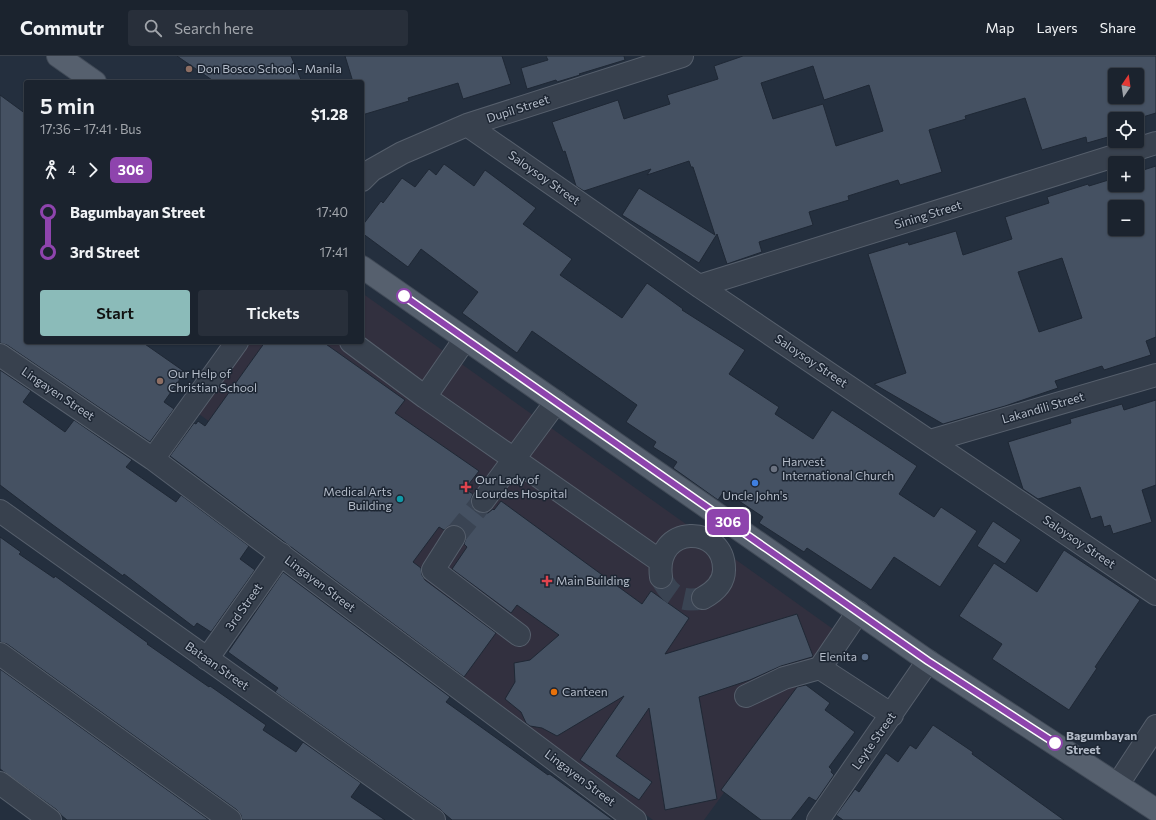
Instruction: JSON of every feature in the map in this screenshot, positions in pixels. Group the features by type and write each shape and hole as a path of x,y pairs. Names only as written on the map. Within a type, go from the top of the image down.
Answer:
{"main road":[{"path":"58,56 92,80"},
{"path":"364,268 928,661 1156,810"}],"street":[{"name":"Dupil Street","path":"364,178 372,170 402,153 468,126 682,56"},
{"name":"Saloysoy Street","path":"468,126 699,286 1156,594"},
{"name":"Sining Street","path":"699,286 1156,143"},
{"path":"425,397 465,338"},
{"path":"153,459 236,344"},
{"path":"354,344 425,397 514,459 660,569 663,554 672,542 685,536 699,536 710,541 718,549 722,556 724,573 722,581 711,594 703,598"},
{"name":"Lingayen Street","path":"0,355 153,459 635,820"},
{"name":"Lakandili Street","path":"930,441 1156,375"},
{"path":"483,501 556,402"},
{"name":"Bataan Street","path":"0,511 434,820"},
{"path":"699,536 715,512"},
{"path":"718,549 733,524"},
{"path":"454,537 433,570 519,635"},
{"name":"3rd Street","path":"207,659 281,554"},
{"path":"746,696 784,678 820,668 858,612"},
{"path":"0,654 230,820"},
{"name":"Leyte Street","path":"818,820 928,661"},
{"path":"820,668 892,715"},
{"path":"1118,784 1156,726"},
{"path":"0,783 50,820"}],"shaded area":[{"name":"Our Lady of Lourdes Hospital","path":"364,294 840,634 704,820 653,820 363,606 398,559 199,414 250,344 364,344"}],"building":[{"path":"177,56 291,56 301,80 212,80"},
{"path":"345,56 502,56 511,84 463,99 458,83 408,98 409,101 364,114 364,80 352,80"},
{"path":"546,56 624,56 625,60 557,82 556,80 527,89 521,68 548,60"},
{"path":"743,56 1156,56 1156,113 1144,117 1144,112 1108,112 1108,137 1087,143 1086,137 1042,150 1025,98 965,116 966,119 929,130 942,172 900,185 898,180 848,196 849,200 809,212 813,225 759,242 762,252 727,264 717,234 699,263 622,215 639,188 715,235 693,167 691,167 689,161 647,175 651,169 584,191 576,186 565,151 563,152 552,122 618,100 624,119 670,104 667,95 718,79 714,66","holes":["813,66 824,100 869,85 883,131 836,146 823,104 773,119 761,83"]},
{"path":"0,95 24,113 24,344 145,344 185,372 164,402 174,409 150,442 7,345 0,343"},
{"path":"444,164 474,186 485,170 536,208 523,224 572,259 560,275 622,318 647,283 683,309 682,310 745,350 729,374 779,407 775,414 813,439 832,410 917,466 899,494 934,517 941,507 977,531 940,587 894,557 871,590 807,548 804,552 759,523 763,517 724,491 718,500 673,468 677,462 653,447 656,442 626,422 637,405 532,331 517,353 462,313 478,292 421,249 408,267 364,234 364,223 381,201 383,203 402,178 415,187 429,169 436,175"},
{"path":"1156,166 1156,337 1146,341 1151,355 1104,370 1102,366 1055,381 1058,388 1005,406 943,424 874,384 906,373 868,254 908,242 909,245 956,231 963,255 1012,239 1005,217 1049,203 1047,197 1088,184 1089,186 1108,180 1108,192 1144,192 1144,170","holes":["1062,258 1082,318 1039,332 1018,272"]},
{"path":"264,344 326,344 405,400 395,413 479,471 465,489 473,494 471,506 475,511 488,513 493,509 494,510 501,501 642,604 651,591 689,618 665,654 797,614 813,656 781,666 750,680 699,697 717,799 665,810 649,708 616,756 652,782 639,800 580,760 624,696 557,736 542,728 530,726 526,723 521,712 505,699 515,682 514,663 530,660 559,635 517,605 511,613 452,569 467,547 464,544 466,538 465,532 460,526 449,526 444,530 439,527 413,562 421,568 422,575 425,580 496,633 464,677 170,456 194,423 196,424 198,421 205,426"},
{"path":"0,370 31,391 23,402 65,432 74,420 132,460 126,467 176,502 181,495 249,546 240,559 255,570 211,632 197,623 194,627 124,574 123,576 0,485"},
{"path":"1156,400 1156,485 1142,490 1152,522 1113,534 1110,525 1104,527 1101,516 1091,519 1080,487 1038,499 1023,489 1008,442 1071,423 1070,419 1122,404 1124,410"},
{"path":"993,521 1021,540 1005,564 977,546"},
{"path":"0,537 21,552 19,554 54,578 55,576 148,643 147,644 266,725 263,730 296,752 303,742 361,783 351,797 385,820 242,820 241,815 237,810 7,644 0,642"},
{"path":"1064,550 1140,600 1095,667 1097,668 1069,710 992,659 1002,644 959,616 994,563 1037,592"},
{"path":"283,572 450,697 446,702 613,820 452,820 441,810 275,692 278,688 228,652"},
{"path":"0,669 209,820 67,820 57,810 0,769"},
{"path":"806,685 830,703 825,710 855,732 829,767 834,775 816,801 809,797 791,820 761,820 721,790 797,687"},
{"path":"933,725 973,752 972,754 1064,820 843,820 836,815 855,789 859,792 886,753 898,762 910,745 916,749"}],"tunnel":[{"path":"454,537 483,501"},
{"path":"661,577 668,589 677,596 689,600 703,598"}],"bus line":[{"name":"306","path":"404,296 928,661 1055,743"}],"place":[{"name":"Don Bosco School - Manila","path":"189,69"},
{"name":"Our Help of Christian School","path":"160,381"},
{"name":"Harvest International Church","path":"774,469"},
{"name":"Uncle John's","path":"755,483"},
{"name":"Our Lady of Lourdes Hospital","path":"466,487"},
{"name":"Medical Arts Building","path":"400,499"},
{"name":"Main Building","path":"547,581"},
{"name":"Elenita","path":"865,657"},
{"name":"Canteen","path":"554,692"},
{"name":"Bagumbayan Street","path":"1055,743"}]}
